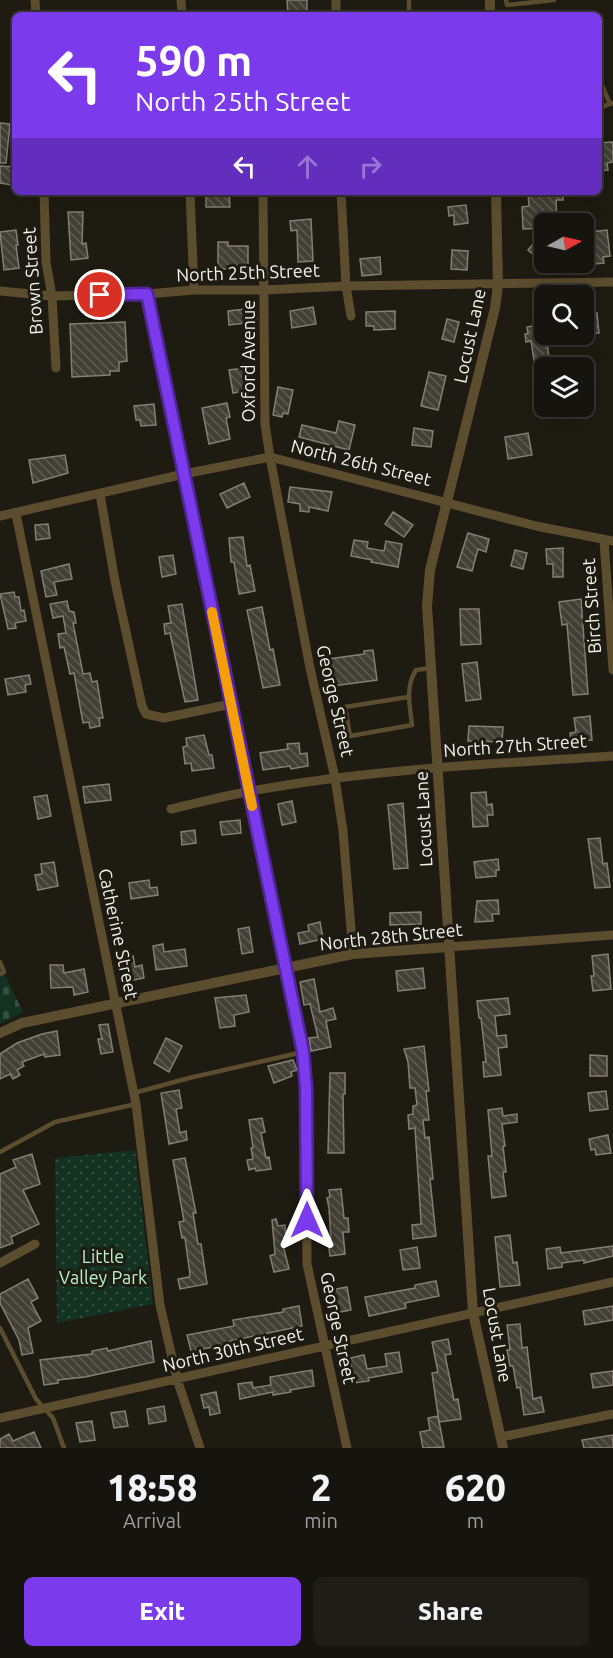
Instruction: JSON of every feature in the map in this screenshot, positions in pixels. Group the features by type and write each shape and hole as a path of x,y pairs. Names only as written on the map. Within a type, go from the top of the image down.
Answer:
{"street":[{"name":"Brown Street","path":"44,195 46,262 52,296 56,368"},
{"path":"190,195 194,291"},
{"name":"Oxford Avenue","path":"263,195 265,423 270,457"},
{"path":"341,195 346,286 351,316"},
{"name":"Locust Lane","path":"496,195 498,285 495,308 430,570 427,606 473,1313 502,1442"},
{"name":"North 25th Street","path":"0,291 52,296 346,286 613,282"},
{"name":"George Street","path":"147,294 303,1052 306,1088 307,1264 348,1448"},
{"name":"North 26th Street","path":"16,514 184,474 270,457 536,526 609,541"},
{"name":"George Street","path":"270,457 310,668 335,778 343,831 353,954"},
{"path":"100,494 115,581 142,706 146,714 164,718 231,704"},
{"path":"0,516 16,514"},
{"name":"Catherine Street","path":"16,514 134,1093 160,1305 177,1379 200,1448"},
{"name":"Birch Street","path":"609,541 613,670"},
{"name":"North 27th Street","path":"171,809 249,791 335,778 437,768 613,756"},
{"name":"North 28th Street","path":"0,1033 22,1023 115,1002 353,954 613,935"},
{"path":"0,1263 35,1244"},
{"name":"North 30th Street","path":"0,1418 613,1281"},
{"path":"502,1442 613,1414"}],"lane":[{"path":"507,0 507,5 554,0"},
{"path":"602,85 611,104"},
{"path":"408,697 345,707 350,736 412,725 408,697 412,676 416,670 431,668"},
{"path":"0,962 4,972 0,974"},
{"path":"134,1093 303,1052"},
{"path":"0,1152 50,1124 136,1104"},
{"path":"0,1328 36,1399 53,1418 64,1448"}],"green space":[{"path":"0,965 23,1012 0,1024"},
{"name":"Little Valley Park","path":"135,1150 153,1304 57,1323 55,1158"}],"building":[{"path":"287,0 307,0 307,12 288,12"},
{"path":"0,123 10,124 6,163 0,163"},
{"path":"613,142 613,162 607,163 608,170 602,171 602,143"},
{"path":"0,166 12,167 12,185 0,183"},
{"path":"206,195 229,195 230,207 206,207"},
{"path":"528,195 563,195 563,200 556,200 557,213 534,213 534,228 523,229 522,207 529,206"},
{"path":"466,205 468,223 454,225 454,215 449,216 448,207"},
{"path":"68,212 83,212 82,244 86,243 88,258 71,260"},
{"path":"311,219 313,261 298,262 297,230 291,231 290,221"},
{"path":"16,230 19,268 4,270 0,232"},
{"path":"607,230 610,256 603,257 604,263 594,264 594,232"},
{"path":"218,242 228,242 228,246 248,246 248,269 218,269"},
{"path":"534,243 534,255 528,250"},
{"path":"452,250 468,251 467,270 451,269"},
{"path":"380,257 381,274 362,276 360,259"},
{"path":"313,307 316,324 292,328 290,311"},
{"path":"256,308 257,322 229,325 228,311"},
{"path":"395,311 395,329 374,330 374,326 366,326 366,312"},
{"path":"594,313 597,313 599,333 594,333"},
{"path":"447,319 459,322 454,342 442,339"},
{"path":"125,322 127,361 119,362 119,371 110,371 110,375 72,377 70,324"},
{"path":"534,326 534,345 547,345 549,357 534,357 534,360 531,341 526,342 527,327"},
{"path":"245,368 249,390 233,393 229,370"},
{"path":"429,372 446,376 438,410 421,406"},
{"path":"278,387 293,390 288,414 283,413 282,417 273,415"},
{"path":"227,403 230,417 226,418 230,439 209,444 202,408"},
{"path":"154,404 156,425 141,426 140,420 136,420 134,406"},
{"path":"339,421 355,425 349,450 299,437 302,425 336,433"},
{"path":"414,428 433,431 431,447 412,445"},
{"path":"528,433 532,455 508,459 505,437"},
{"path":"65,455 68,473 33,483 29,460"},
{"path":"244,483 250,497 227,508 220,494"},
{"path":"290,487 332,492 328,511 309,507 309,512 300,511 300,504 288,502"},
{"path":"393,512 413,525 404,537 385,524"},
{"path":"48,524 50,538 36,540 35,525"},
{"path":"468,533 489,539 486,552 478,549 472,571 457,567"},
{"path":"243,537 247,566 250,565 255,591 239,594 234,562 231,562 229,538"},
{"path":"354,540 368,542 367,548 384,551 386,541 402,544 398,567 351,556"},
{"path":"563,548 563,577 553,577 553,564 547,564 546,549"},
{"path":"515,550 527,553 523,569 511,566"},
{"path":"173,555 176,574 162,577 159,557"},
{"path":"69,564 72,579 54,582 57,595 46,597 41,571"},
{"path":"14,592 15,597 19,597 21,611 24,610 26,621 15,623 16,628 8,629 0,594"},
{"path":"581,599 588,694 573,695 567,624 562,625 559,602"},
{"path":"67,601 69,611 74,612 76,623 73,623 83,674 90,673 92,682 97,681 103,718 99,718 100,726 90,728 89,722 83,723 74,673 70,674 64,647 60,648 58,634 66,633 63,616 53,618 50,604"},
{"path":"182,604 198,700 185,702 170,633 165,634 164,624 171,623 168,606"},
{"path":"262,607 270,650 273,649 280,685 263,688 247,610"},
{"path":"460,609 479,609 481,644 461,645"},
{"path":"373,650 377,680 333,686 329,659 364,654 364,651"},
{"path":"477,662 481,699 466,701 462,664"},
{"path":"29,675 31,684 25,685 26,692 8,695 5,679"},
{"path":"590,716 592,740 571,742 570,733 576,732 574,718"},
{"path":"469,726 503,727 502,742 468,741"},
{"path":"204,735 209,755 212,755 214,768 192,771 191,763 185,764 183,747 187,746 186,738"},
{"path":"299,743 300,754 307,753 308,766 263,770 260,753 288,749 287,744"},
{"path":"109,784 111,800 85,803 83,787"},
{"path":"486,792 487,805 492,804 493,815 487,815 488,826 473,827 471,793"},
{"path":"47,795 51,816 38,819 34,797"},
{"path":"292,801 296,822 282,825 278,804"},
{"path":"403,803 408,868 394,869 388,805"},
{"path":"240,820 241,833 222,835 220,822"},
{"path":"195,830 196,843 182,845 181,832"},
{"path":"600,838 603,864 607,863 610,887 595,888 588,839"},
{"path":"498,859 499,870 496,870 496,876 476,878 474,862"},
{"path":"54,862 58,886 38,890 35,875 42,874 41,864"},
{"path":"149,880 150,888 157,887 158,895 131,899 129,883"},
{"path":"498,900 499,914 492,914 493,921 475,922 477,901"},
{"path":"421,912 421,924 390,925 390,913"},
{"path":"320,922 323,939 300,944 298,933 309,931 308,925"},
{"path":"249,927 253,952 242,954 238,929"},
{"path":"163,944 164,952 185,949 187,966 156,970 153,946"},
{"path":"608,954 611,989 593,991 592,956"},
{"path":"133,956 135,967 142,965 144,978 124,982 119,958"},
{"path":"50,965 63,965 64,973 84,969 88,992 74,995 73,987 51,988"},
{"path":"423,968 425,988 398,991 396,971"},
{"path":"314,979 320,1012 333,1008 336,1019 326,1021 331,1047 311,1051 309,1038 318,1037 310,1004 304,1005 300,982"},
{"path":"246,995 249,1012 234,1015 235,1026 220,1028 215,998"},
{"path":"508,998 510,1014 495,1016 497,1036 506,1035 507,1047 498,1048 501,1075 484,1077 483,1062 486,1062 477,1001"},
{"path":"108,1024 113,1052 101,1054 98,1039 102,1039 99,1025"},
{"path":"57,1031 60,1055 45,1057 44,1054 22,1062 24,1066 17,1070 20,1075 13,1079 10,1074 0,1079 0,1054 17,1043"},
{"path":"166,1038 182,1046 169,1072 154,1063"},
{"path":"424,1046 429,1091 426,1091 429,1120 423,1120 425,1138 429,1137 433,1179 430,1179 436,1236 413,1239 412,1225 421,1224 421,1221 415,1128 409,1129 408,1115 413,1114 413,1106 417,1105 415,1088 410,1088 408,1062 404,1049"},
{"path":"590,1055 607,1056 607,1076 590,1076"},
{"path":"293,1060 297,1070 291,1072 292,1076 274,1083 268,1066"},
{"path":"330,1073 345,1073 344,1153 328,1153"},
{"path":"179,1090 182,1108 176,1109 180,1133 186,1131 187,1140 169,1144 161,1093"},
{"path":"606,1091 608,1109 590,1111 588,1093"},
{"path":"502,1108 503,1116 517,1114 517,1122 502,1124 506,1196 492,1198 488,1156 492,1156 488,1110"},
{"path":"262,1118 265,1132 261,1133 266,1158 269,1157 271,1169 249,1170 247,1160 253,1159 251,1148 253,1148 249,1120"},
{"path":"608,1135 611,1153 596,1155 595,1149 591,1150 589,1139"},
{"path":"32,1154 40,1184 23,1190 39,1224 11,1237 13,1243 0,1248 0,1174 16,1167 13,1160"},
{"path":"185,1158 196,1213 193,1213 198,1244 201,1244 207,1284 180,1289 178,1279 189,1277 190,1274 185,1238 182,1238 179,1222 184,1221 173,1160"},
{"path":"341,1189 344,1218 348,1218 349,1232 343,1232 345,1254 330,1256 327,1198 330,1197 329,1190"},
{"path":"276,1219 278,1226 285,1225 286,1241 282,1241 289,1269 274,1272 270,1256 275,1254 272,1220"},
{"path":"510,1235 513,1263 517,1262 520,1285 500,1287 495,1237"},
{"path":"613,1246 613,1256 584,1263 584,1260 562,1263 562,1267 548,1269 546,1249 560,1247 561,1253"},
{"path":"417,1247 420,1268 403,1270 400,1250"},
{"path":"28,1279 38,1298 31,1302 41,1321 28,1328 33,1353 22,1355 19,1340 0,1303 0,1294"},
{"path":"436,1281 439,1296 405,1303 406,1308 369,1316 365,1297 415,1288 415,1285"},
{"path":"347,1287 351,1310 335,1313 331,1290"},
{"path":"299,1306 302,1326 191,1351 187,1335 234,1326 233,1320 283,1312 283,1309"},
{"path":"613,1306 613,1320 585,1325 583,1311"},
{"path":"520,1324 522,1348 527,1347 533,1399 541,1397 544,1412 524,1415 520,1387 517,1388 513,1366 510,1366 507,1350 510,1350 507,1325"},
{"path":"448,1339 451,1354 445,1355 454,1400 458,1399 461,1419 439,1422 432,1373 438,1372 432,1342"},
{"path":"151,1341 154,1362 85,1377 58,1380 58,1383 44,1385 40,1360 92,1354 92,1351 107,1348 108,1351"},
{"path":"399,1352 402,1372 354,1383 350,1358 364,1355 367,1369 387,1366 385,1354"},
{"path":"312,1370 314,1386 290,1390 291,1392 273,1395 273,1392 240,1399 238,1384 252,1382 253,1388 271,1385 270,1377"},
{"path":"613,1371 613,1385 593,1388 591,1374"},
{"path":"216,1392 220,1413 210,1415 209,1407 204,1408 201,1395"},
{"path":"164,1406 166,1421 149,1424 147,1409"},
{"path":"125,1411 128,1426 114,1428 111,1413"},
{"path":"438,1416 444,1447 423,1448 420,1432 430,1430 428,1418"},
{"path":"92,1421 95,1440 80,1442 76,1423"},
{"path":"34,1432 41,1448 0,1448 0,1439 9,1434 13,1441"},
{"path":"613,1435 613,1448 584,1448 582,1440"}],"slow traffic":[{"path":"212,612 252,806"}],"route":[{"path":"100,295 147,294 303,1052 306,1088 307,1220"}]}
